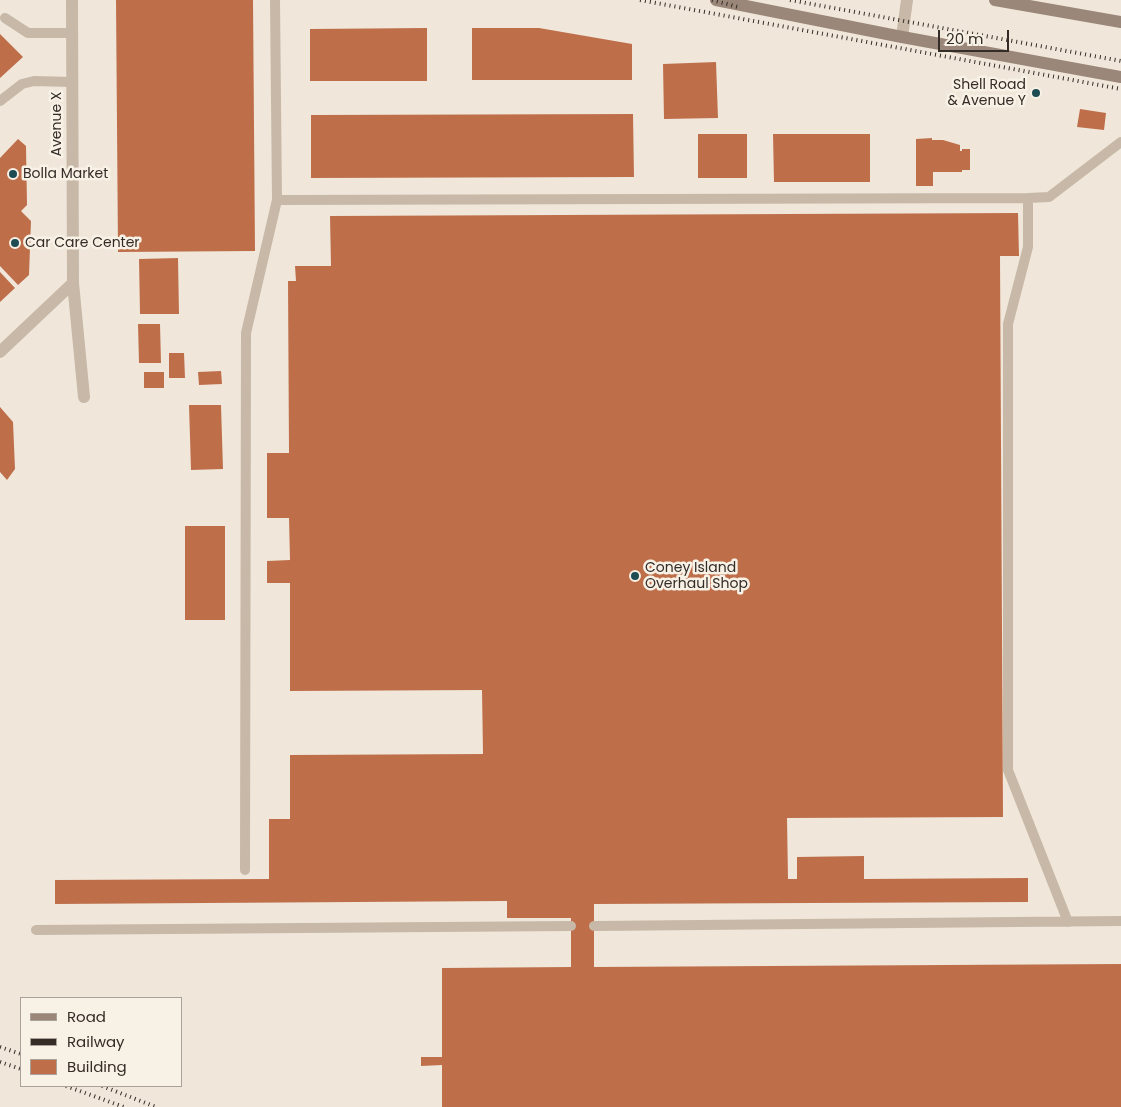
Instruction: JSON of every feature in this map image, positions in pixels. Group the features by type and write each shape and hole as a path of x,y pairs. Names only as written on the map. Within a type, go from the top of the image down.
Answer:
{"main road":[{"path":"716,0 902,37 1121,77"},
{"path":"995,0 1121,22"}],"street":[{"name":"Avenue X","path":"72,0 73,283 84,398"},
{"path":"902,37 907,0"},
{"path":"0,352 73,283"}],"lane":[{"path":"245,870 246,333 277,200 275,0"},
{"path":"2,18 28,33 72,33"},
{"path":"0,101 22,84 34,82 72,82"},
{"path":"277,200 1049,197 1121,142"},
{"path":"1028,198 1028,247 1008,324 1008,770 1068,922"},
{"path":"594,926 1121,922"},
{"path":"36,930 571,926"}],"building":[{"path":"116,0 253,0 255,251 118,252"},
{"path":"427,28 427,81 310,81 310,29"},
{"path":"472,28 539,28 632,44 632,80 472,80"},
{"path":"0,34 23,57 0,78"},
{"path":"716,62 718,118 664,119 663,64"},
{"path":"1080,109 1106,113 1104,130 1077,127"},
{"path":"633,114 634,177 311,178 311,115"},
{"path":"698,134 747,134 747,178 698,178"},
{"path":"773,134 870,134 870,182 774,182"},
{"path":"932,138 932,140 943,140 960,145 960,151 962,149 970,149 970,170 962,170 962,172 933,172 933,186 916,186 916,139"},
{"path":"18,139 26,146 27,205 21,211 31,221 29,275 18,285 0,266 0,158"},
{"name":"Coney Island Overhaul Shop","path":"1018,213 1019,256 1000,256 1003,817 787,818 788,879 797,879 797,857 864,856 864,879 1028,878 1028,902 594,904 594,967 1121,964 1121,1107 442,1107 442,1065 421,1066 421,1057 442,1057 442,968 571,967 571,918 507,918 507,901 55,904 55,880 269,879 269,819 290,819 290,755 483,754 482,690 290,691 290,583 267,583 267,561 290,560 289,518 267,518 267,453 289,453 288,281 296,281 295,266 331,266 330,216"},
{"path":"178,258 179,314 140,314 139,259"},
{"path":"0,272 15,288 0,302"},
{"path":"138,324 160,324 161,363 139,363"},
{"path":"169,353 184,353 185,378 169,378"},
{"path":"221,371 222,384 199,385 198,372"},
{"path":"144,372 164,372 164,388 144,388"},
{"path":"189,405 221,405 223,469 191,470"},
{"path":"0,407 13,422 15,469 7,480 0,472"},
{"path":"185,526 225,526 225,620 185,620"}],"railway":[{"path":"640,0 1121,89"},
{"path":"712,0 738,7"},
{"path":"790,0 1121,61"},
{"path":"0,1047 20,1054"},
{"path":"0,1062 20,1069"},
{"path":"69,1087 124,1107"},
{"path":"105,1087 156,1107"}],"place":[{"name":"Shell Road & Avenue Y","path":"1036,93"},
{"name":"Bolla Market","path":"13,174"},
{"name":"Car Care Center","path":"15,243"},
{"name":"Coney Island Overhaul Shop","path":"635,576"}]}
